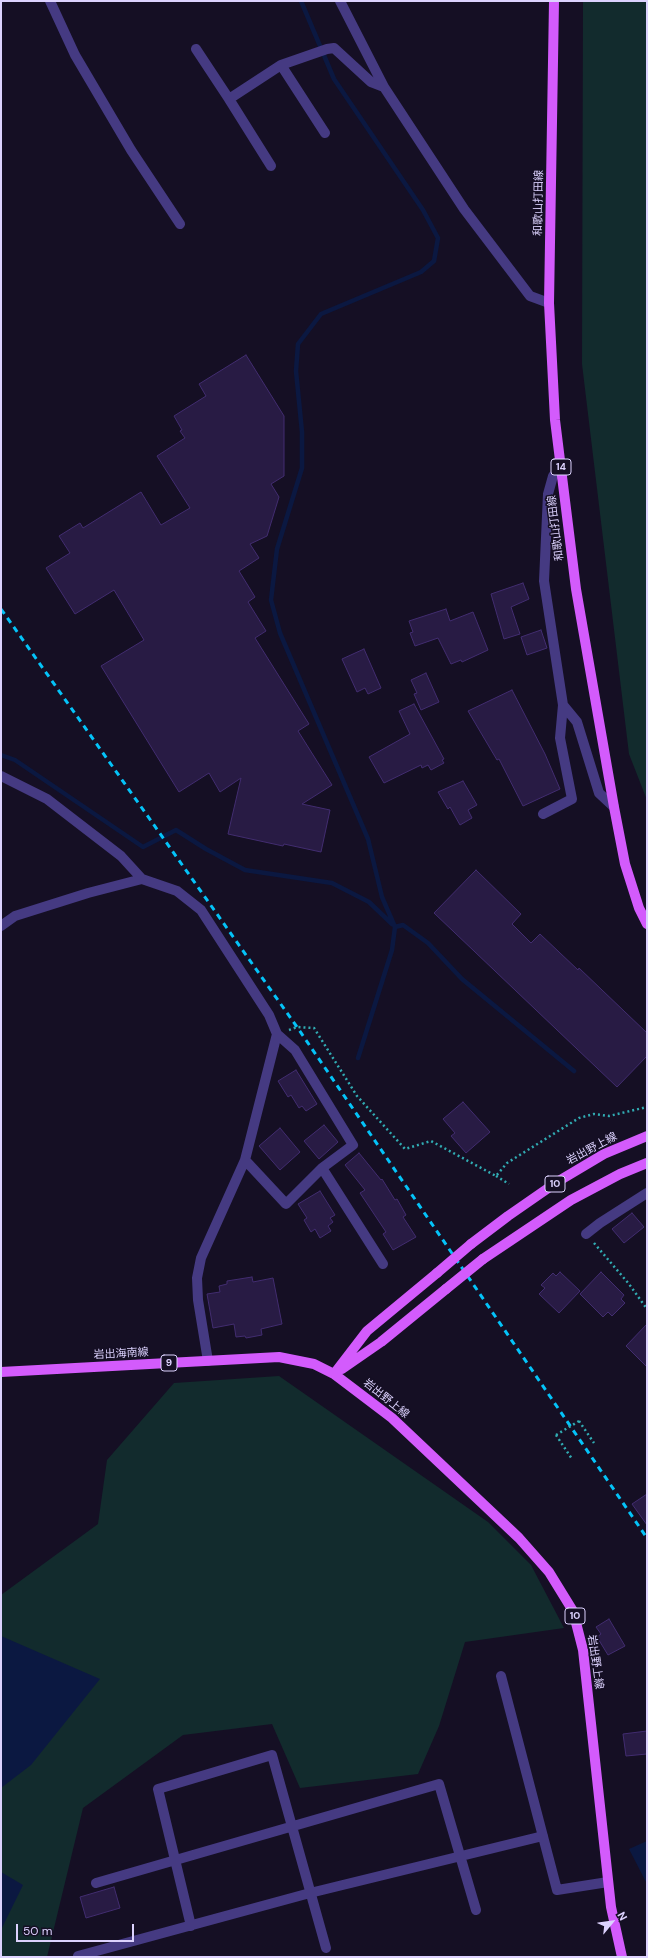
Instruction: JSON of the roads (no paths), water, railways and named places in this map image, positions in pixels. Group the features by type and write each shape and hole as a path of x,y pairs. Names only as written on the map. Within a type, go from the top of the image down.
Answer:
{"main road":[{"name":"和歌山打田線","path":"554,1 549,303 555,420 576,589 614,807 625,864 639,908 647,924"},
{"name":"岩出野上線","path":"622,1957 611,1907 583,1650 573,1611 549,1572 519,1538 392,1418 334,1374 367,1331 471,1244 557,1182 604,1154 647,1136"},
{"name":"10","path":"334,1374 381,1342 483,1259 571,1200 620,1174 647,1163"},
{"name":"岩出海南線","path":"1,1372 279,1357 314,1364 334,1374"}],"street":[{"path":"50,1 75,55 131,150 180,224"},
{"path":"340,1 384,87 464,209 530,296 549,303"},
{"path":"228,99 281,65 334,48 371,82 384,87"},
{"path":"196,49 271,166"},
{"path":"281,65 324,133"},
{"path":"543,814 572,799 560,738 563,705 544,581 548,494 553,476 561,472"},
{"path":"563,705 577,722 599,793 614,807"},
{"path":"1,776 47,799 121,856 142,879 177,891 201,910 270,1015 277,1034 295,1050 353,1145 322,1168 286,1204 245,1160"},
{"path":"1,926 15,916 88,893 142,879"},
{"path":"208,1361 198,1300 197,1278 199,1264 245,1160 277,1034"},
{"path":"322,1168 383,1264"},
{"path":"586,1234 600,1223 647,1193"},
{"path":"501,1676 557,1890 608,1882"},
{"path":"191,1926 158,1789 272,1755 326,1948"},
{"path":"96,1883 439,1784 476,1910"},
{"path":"78,1956 310,1893 543,1836"}],"water":[{"path":"1,1636 100,1679 31,1765 1,1788"},
{"path":"647,1841 647,1884 629,1849"},
{"path":"1,1872 23,1885 1,1930"}],"waterway":[{"path":"301,1 334,79 423,210 438,238 434,261 421,272 321,314 298,344 296,371 302,432 302,468 277,549 271,600 280,633 368,839 382,897 395,927 392,950 358,1058"},
{"path":"1,755 15,760 143,847 176,830 206,849 245,870 332,883 369,902 392,924"},
{"path":"395,927 403,925 428,943 462,979 574,1071"}],"railway":[{"path":"1,609 297,1027 647,1538"}]}
